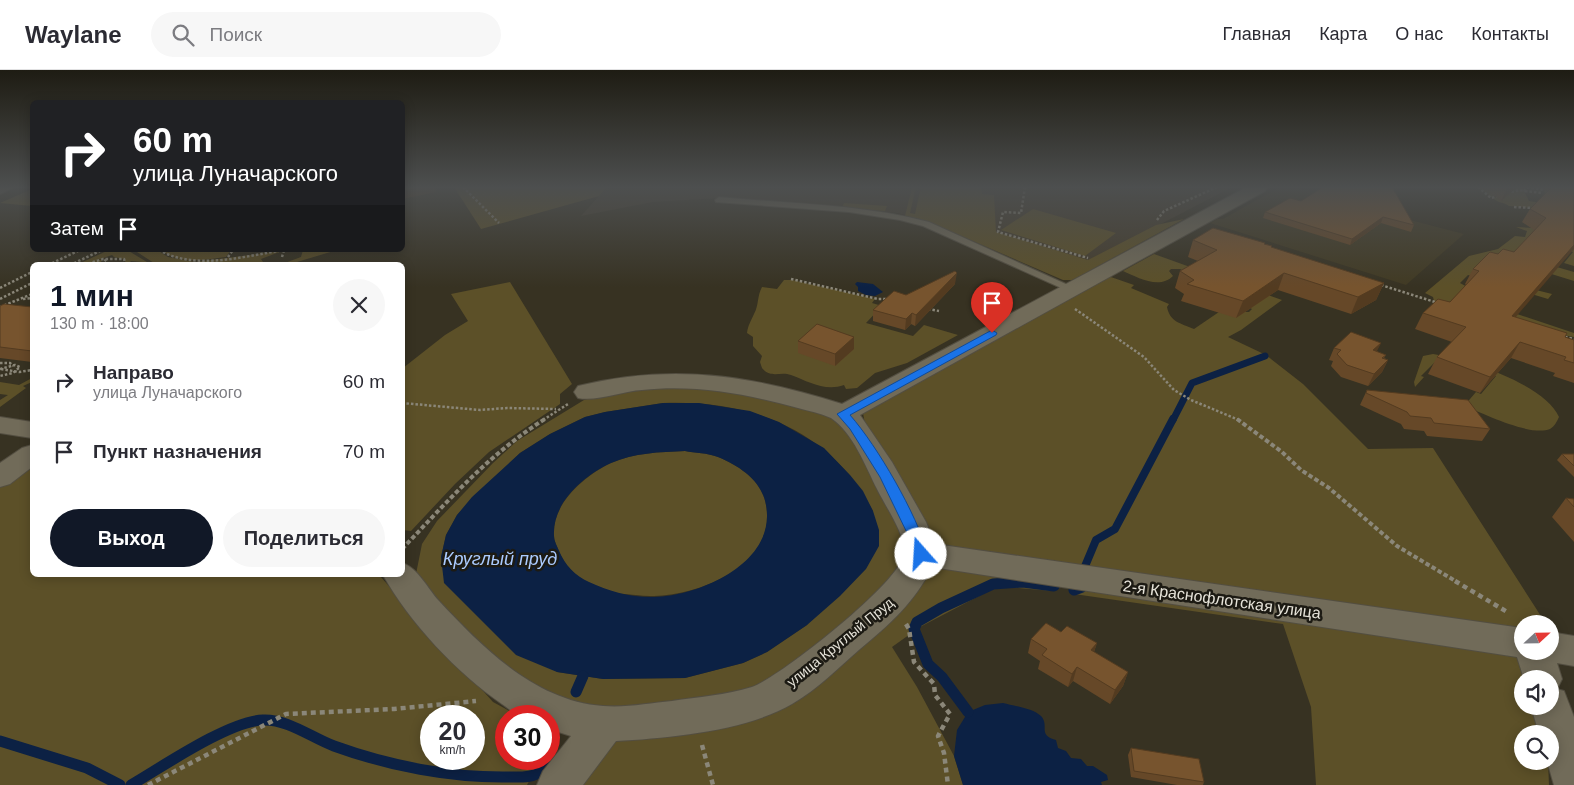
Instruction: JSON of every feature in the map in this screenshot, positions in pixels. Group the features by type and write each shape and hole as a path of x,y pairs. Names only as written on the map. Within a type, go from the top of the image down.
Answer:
{"street":[{"path":"843,414 1195,220"},
{"path":"588,392 642,381 687,380 723,384 767,393 843,414 854,427 886,477 917,539 921,554"},
{"path":"0,425 30,430"},
{"path":"0,478 30,456"},
{"name":"2-я Краснофлотская улица","path":"921,554 1514,628"},
{"name":"улица Круглый Пруд","path":"402,577 433,618 488,673 512,691 536,706 567,718 605,724 700,714 734,708 768,698 799,680 893,600 912,577 921,554"},
{"path":"1559,648 1574,651"},
{"path":"1554,715 1574,782"},
{"path":"558,785 605,724"}],"lane":[{"path":"916,220 1065,293"}],"path":[{"path":"496,220 499,224"},
{"path":"1001,220 998,232 1089,258"},
{"path":"54,262 76,252"},
{"path":"76,262 98,252"},
{"path":"162,252 185,261 228,258 270,252"},
{"path":"228,258 232,252"},
{"path":"282,257 283,252"},
{"path":"94,262 108,258 124,260 125,262"},
{"path":"105,262 108,258"},
{"path":"0,288 30,273"},
{"path":"791,279 878,299 894,299"},
{"path":"0,299 30,284"},
{"path":"1381,285 1442,304"},
{"path":"1065,293 1144,357 1174,390 1190,400 1238,419 1282,452 1300,470 1329,488 1397,546 1514,627"},
{"path":"0,307 30,295"},
{"path":"20,299 30,298"},
{"path":"921,306 939,311"},
{"path":"1556,336 1574,339"},
{"path":"0,369 9,363"},
{"path":"0,364 9,363 13,366"},
{"path":"0,375 13,366"},
{"path":"0,369 13,366 20,367 16,372"},
{"path":"0,369 16,372"},
{"path":"0,375 30,370"},
{"path":"405,546 474,474 517,436 588,392"},
{"path":"405,403 480,410 507,408 558,410"},
{"path":"893,600 909,629 914,662 934,684 935,695 950,714 938,736 944,753 948,785"},
{"path":"148,785 286,714 394,708 498,699 512,691"},
{"path":"700,714 702,746 713,785"}],"shaded area":[{"path":"475,220 512,220 481,229"},
{"path":"922,220 995,220 996,232 1088,260 1156,225 1182,220 1072,280 1063,280"},
{"path":"925,220 1168,220 1086,263"},
{"path":"1016,220 1072,220 1116,233 1085,256 1001,230"},
{"path":"1215,220 1412,220 1464,234 1406,285 1210,223"},
{"path":"1516,227 1535,228 1574,243 1574,266 1564,263 1573,252 1564,249 1543,263 1574,272 1574,281 1509,261 1536,290 1552,294 1548,299 1468,275 1460,283 1517,314 1574,333 1574,337 1512,326 1434,301 1433,297 1425,293 1469,256 1498,249 1515,236 1525,237 1527,231"},
{"path":"105,252 130,252 147,262 126,262 124,259 112,255 92,262 83,262"},
{"path":"137,252 160,252 168,257 195,262 152,262"},
{"path":"164,252 230,252 226,257 192,260 184,260"},
{"path":"279,252 261,259 263,262 195,262"},
{"path":"302,252 330,252 297,262 287,262 301,257"},
{"path":"1154,254 1282,300 1241,330 1228,337 1266,355 1303,384 1368,449 1433,448 1540,615 1514,615 1514,631 1384,614 949,548 932,539 865,424 863,413 871,406 1108,276 1134,285 1131,288 1169,304 1167,307 1168,312 1173,319 1194,329 1219,312 1249,312 1252,309 1180,269 1171,269 1169,271 1173,276 1161,282 1141,279 1123,271"},
{"path":"784,280 792,280 875,299 872,303 882,306 866,323 913,336 924,325 958,335 907,363 875,373 857,388 846,389 844,385 837,387 823,386 787,374 772,374 762,368 760,362 762,356 753,346 753,337 747,333 756,311 762,287 777,289"},
{"path":"510,282 572,384 560,394 560,404 489,452 455,484 411,531 405,530 405,366 445,335 468,321 451,294"},
{"path":"1433,354 1484,367 1522,384 1551,405 1559,417 1557,422 1550,429 1541,431 1531,430 1507,423 1464,406 1476,392 1481,394 1496,376 1437,360 1421,376 1424,377 1415,387 1414,382 1423,356"},
{"path":"30,379 30,383 23,386 26,388 0,407 0,400 8,395 0,394 0,382 19,385"},
{"path":"640,385 737,390 830,416 842,423 889,503 907,552 902,570 788,676 699,705 579,708 499,668 419,587 416,574 422,544 437,521 517,441 584,400","holes":["663,403 696,403 727,407 757,414 785,425 811,440 834,459 855,483 873,511 807,625 767,652 743,663 685,678 603,679 557,672 441,557 446,535 457,515 520,453 550,434 585,417 605,412"]},
{"path":"685,451 718,457 734,465 749,475 764,496 766,528 758,547 743,564 724,577 702,587 656,596 613,592 589,583 576,574 567,565 554,537 554,525 558,513 571,492 590,475 611,463 647,454"},
{"path":"30,462 30,577 381,577 493,702 499,705 495,705 495,770 534,770 527,785 0,785 0,484"},
{"path":"940,567 1053,580 1052,591 998,586 920,627 892,647 917,687 954,756 963,785 563,785 610,737 719,721 922,582"},
{"path":"1073,583 1474,640 1514,655 1514,660 1526,660 1530,670 1514,670 1514,715 1541,715 1544,725 1514,725 1514,770 1548,770 1549,785 1316,785 1311,707 1283,624 1074,594"}],"water":[{"path":"857,282 873,284 883,292 875,296 866,295 858,291 858,287 855,284"},
{"name":"Круглый пруд","path":"663,403 699,403 750,411 779,422 824,448 863,491 873,511 879,530 879,546 866,569 840,596 807,625 767,652 743,663 685,678 603,679 557,672 516,655 444,583 441,557 446,535 457,515 472,497 520,453 550,434 585,417","holes":["685,451 718,457 734,465 749,475 764,496 766,526 759,544 747,560 730,573 711,583 690,591 651,597 627,595 604,588 584,580 571,570 561,556 554,536 558,513 571,492 590,475 611,463 638,455"]},
{"path":"1003,703 1038,713 1043,720 1045,733 1050,738 1056,740 1058,748 1066,751 1071,758 1081,759 1087,766 1093,766 1107,775 1108,780 1101,782 1102,785 963,785 954,756 957,730 968,712 985,705"}],"building":[{"path":"1292,220 1378,220 1352,239"},
{"path":"1396,220 1411,220 1414,225"},
{"path":"1544,220 1574,220 1574,245 1512,316 1567,333 1565,337 1574,340 1574,363 1564,360 1566,357 1520,342 1490,377 1437,357 1466,327 1423,313 1438,299 1450,302 1479,271 1473,269 1490,252 1498,254 1503,249 1514,252"},
{"path":"1213,228 1265,243 1271,247 1384,283 1358,297 1284,273 1243,301 1187,284 1194,280 1180,271 1217,250 1193,240"},
{"path":"955,271 957,273 916,315 912,313 906,319 873,310 894,291 906,295"},
{"path":"4,304 30,307 30,351 0,347 0,306"},
{"path":"817,324 854,337 835,354 798,341"},
{"path":"1351,332 1381,343 1373,350 1386,355 1382,358 1388,360 1374,374 1347,365 1337,354 1341,350 1334,348"},
{"path":"1367,390 1468,400 1490,429 1434,423 1431,418 1410,416 1407,412 1366,393"},
{"path":"1562,454 1574,454 1574,466"},
{"path":"1566,498 1574,499 1574,507"},
{"path":"1046,623 1061,632 1067,626 1097,643 1091,650 1128,672 1115,690 1077,667 1072,674 1042,655 1047,649 1031,639"},
{"path":"1131,748 1199,759 1204,782 1134,771"}],"waterway":[{"path":"1173,420 1192,383 1265,356"},
{"path":"1083,571 1096,540 1115,529 1173,419"},
{"path":"968,712 942,677 928,664 914,629 917,622 941,608 993,584 1023,582"},
{"path":"1023,582 1054,586"},
{"path":"1074,590 1082,587"},
{"path":"576,692 583,676"},
{"path":"131,785 214,736 249,722 263,720 291,726 326,743 355,753 420,769 487,777 521,777 536,775 540,770"},
{"path":"0,741 87,768 120,785"}],"route":[{"path":"921,554 917,539 886,477 854,427 843,414 992,333"}]}
